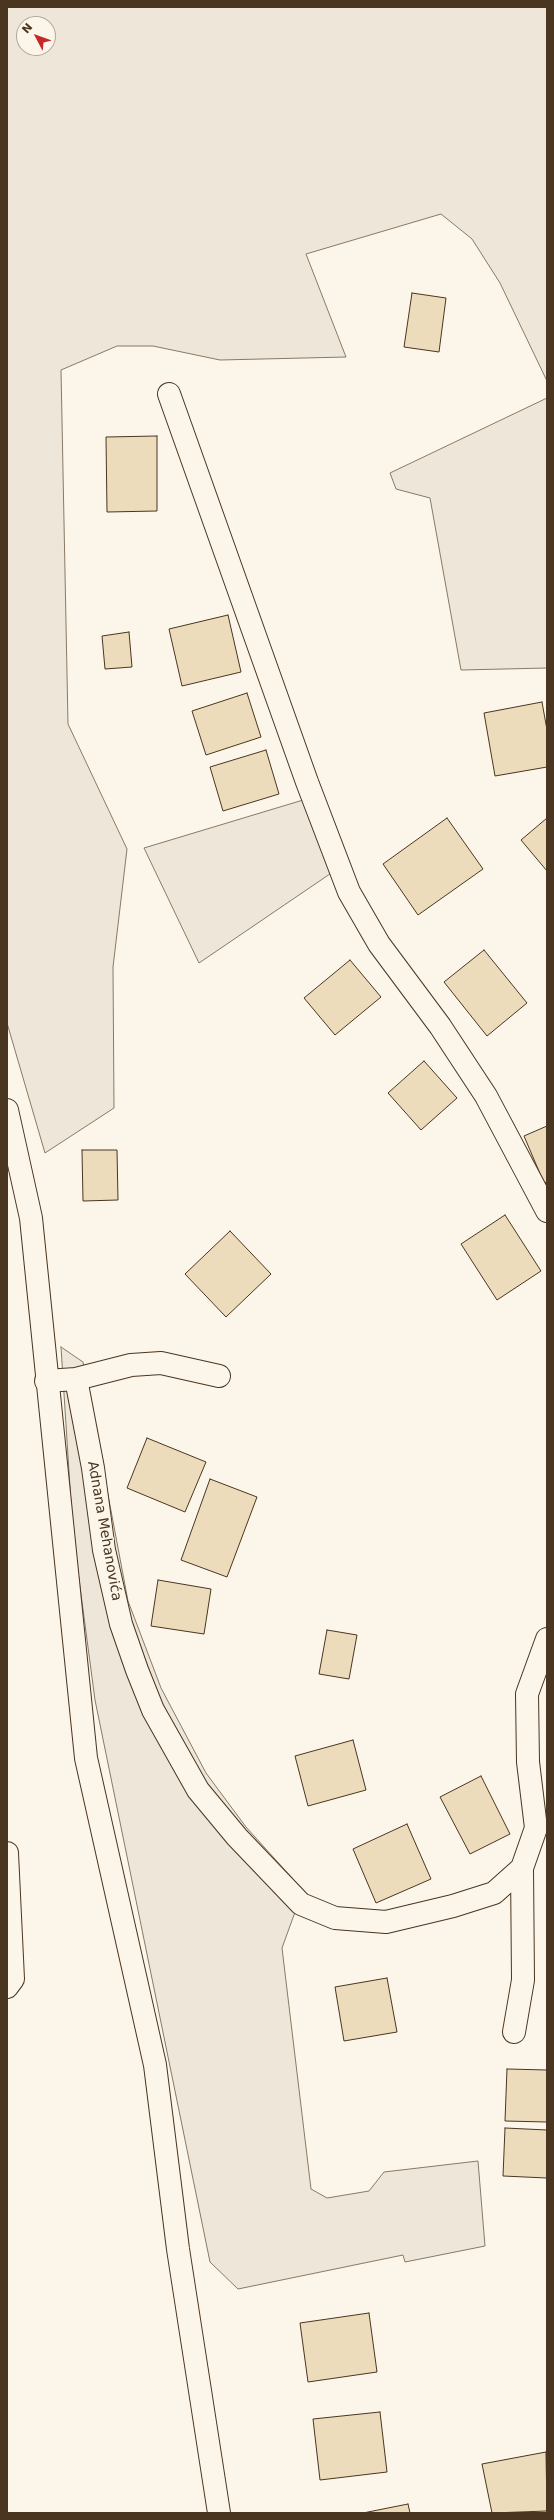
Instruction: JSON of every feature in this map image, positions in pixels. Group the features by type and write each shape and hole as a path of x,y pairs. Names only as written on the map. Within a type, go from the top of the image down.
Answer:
{"street":[{"path":"169,394 307,782 349,892 379,944 440,1026 486,1096 547,1211"},
{"path":"9,1126 31,1218 46,1381 86,1758 155,2065 178,2249 218,2513"},
{"path":"46,1381 76,1379 131,1365 161,1363 219,1376"},
{"name":"Adnana Mehanovića","path":"76,1379 93,1468 104,1550 121,1624 153,1710 198,1790 237,1837 301,1904 335,1918 386,1922 453,1906 494,1894 522,1868 536,1828 528,1762 527,1694 547,1639"},
{"path":"7,1853 13,1979 7,1987"},
{"path":"514,2032 523,1980 522,1868"}],"shaded area":[{"path":"7,7 547,7 547,381 500,283 472,239 441,214 306,254 346,357 220,360 153,346 117,346 61,370 68,724 127,849 113,967 114,1108 45,1153 7,1023"},
{"path":"547,398 547,668 461,670 430,498 396,489 390,473"},
{"path":"323,794 349,861 199,963 144,848"},
{"path":"61,1347 83,1362 128,1601 161,1688 206,1773 246,1827 303,1890 282,1948 311,2189 327,2198 369,2191 384,2172 478,2161 485,2246 405,2262 403,2255 238,2289 210,2262 95,1700 73,1534"}],"building":[{"path":"412,293 446,298 439,352 404,347"},
{"path":"157,436 157,511 107,512 106,437"},
{"path":"228,615 241,672 182,686 169,629"},
{"path":"129,632 132,667 105,669 102,636"},
{"path":"247,693 261,737 206,755 192,711"},
{"path":"542,702 547,730 547,767 495,776 484,713"},
{"path":"266,750 279,794 223,811 210,767"},
{"path":"447,818 483,869 418,915 383,864"},
{"path":"547,818 547,871 521,840"},
{"path":"484,950 527,1003 487,1036 444,982"},
{"path":"350,960 381,997 335,1035 304,998"},
{"path":"424,1061 457,1098 421,1130 388,1093"},
{"path":"547,1126 547,1182 544,1183 524,1136"},
{"path":"82,1150 117,1150 118,1200 83,1201"},
{"path":"505,1215 541,1271 497,1300 461,1244"},
{"path":"230,1231 271,1274 226,1317 185,1274"},
{"path":"147,1438 206,1462 185,1512 127,1488"},
{"path":"210,1479 257,1497 227,1577 181,1560"},
{"path":"158,1580 211,1589 204,1634 151,1626"},
{"path":"327,1630 357,1635 349,1679 319,1674"},
{"path":"353,1740 366,1790 308,1806 295,1756"},
{"path":"481,1776 510,1834 470,1854 440,1797"},
{"path":"407,1824 431,1879 376,1903 353,1849"},
{"path":"387,1978 397,2032 344,2041 335,1987"},
{"path":"507,2069 547,2070 547,2122 505,2121"},
{"path":"505,2128 547,2130 547,2178 503,2176"},
{"path":"369,2313 377,2372 308,2382 300,2323"},
{"path":"380,2412 387,2472 320,2480 313,2419"},
{"path":"546,2452 547,2511 492,2513 482,2464"},
{"path":"408,2504 410,2513 363,2513"}]}
